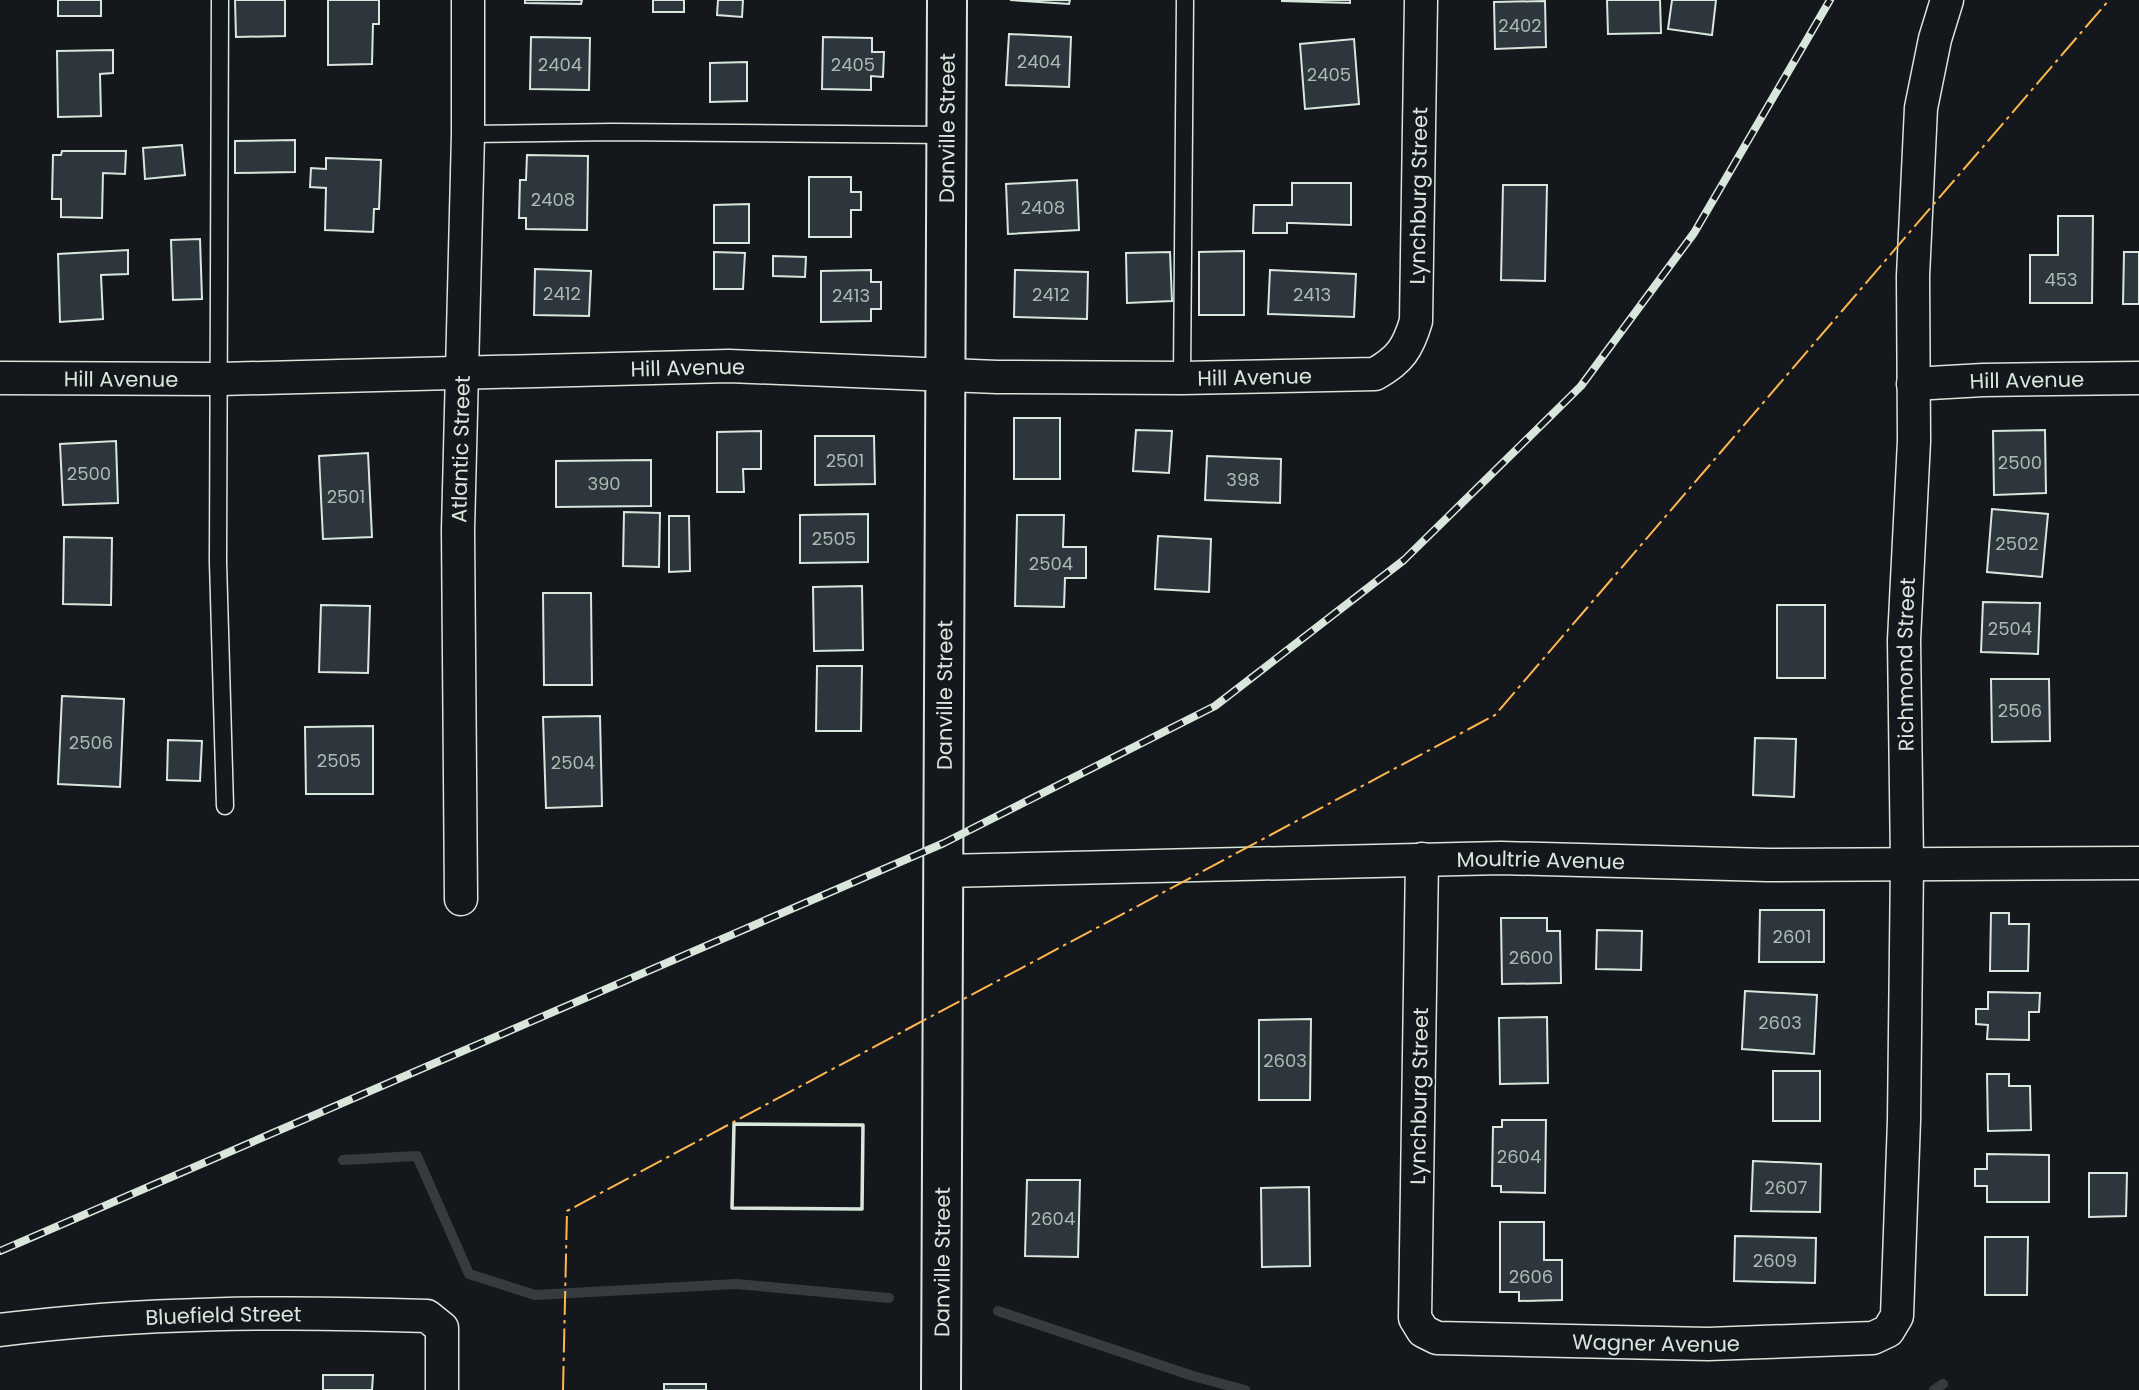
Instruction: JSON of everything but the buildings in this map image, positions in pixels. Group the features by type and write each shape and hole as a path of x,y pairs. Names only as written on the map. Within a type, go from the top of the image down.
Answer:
{"street":[{"name":"Atlantic Street","path":"461,899 458,530 468,134 468,0"},
{"name":"Danville Street","path":"941,1390 947,0"},
{"name":"Lynchburg Street","path":"1375,374 1394,363 1409,347 1416,321 1420,0"},
{"name":"Richmond Street","path":"1888,1331 1897,1316 1907,863 1904,640 1913,384 1913,276 1921,108 1935,39 1947,0"},
{"name":"Hill Avenue","path":"0,378 220,379 729,366 945,374 1182,378 1375,374"},
{"name":"Hill Avenue","path":"1913,384 1983,380 2139,378"},
{"name":"Lynchburg Street","path":"1422,859 1415,1318 1423,1331"},
{"name":"Moultrie Avenue","path":"943,871 1422,859 1768,865 2139,863"},
{"name":"Bluefield Street","path":"0,1330 79,1320 349,1314 427,1316 442,1328 442,1390"},
{"name":"Wagner Avenue","path":"1423,1331 1437,1338 1708,1344 1873,1338 1888,1331"}],"lane":[{"path":"220,0 218,562 225,806"},
{"path":"1182,378 1185,0"},
{"path":"468,134 613,132 946,135"}],"waterway":[{"path":"343,1160 417,1156 469,1274 535,1295 736,1284 889,1298"},
{"path":"998,1311 1193,1376 1245,1390"},
{"path":"1934,1390 1943,1384"}],"railway":[{"path":"0,1251 944,843 1215,706 1404,560 1581,386 1694,233 1830,0"}],"wall":[{"path":"734,1124 863,1125 862,1209 732,1208 734,1124"}],"power":[{"path":"563,1390 567,1211 1495,715 2109,0"}]}
